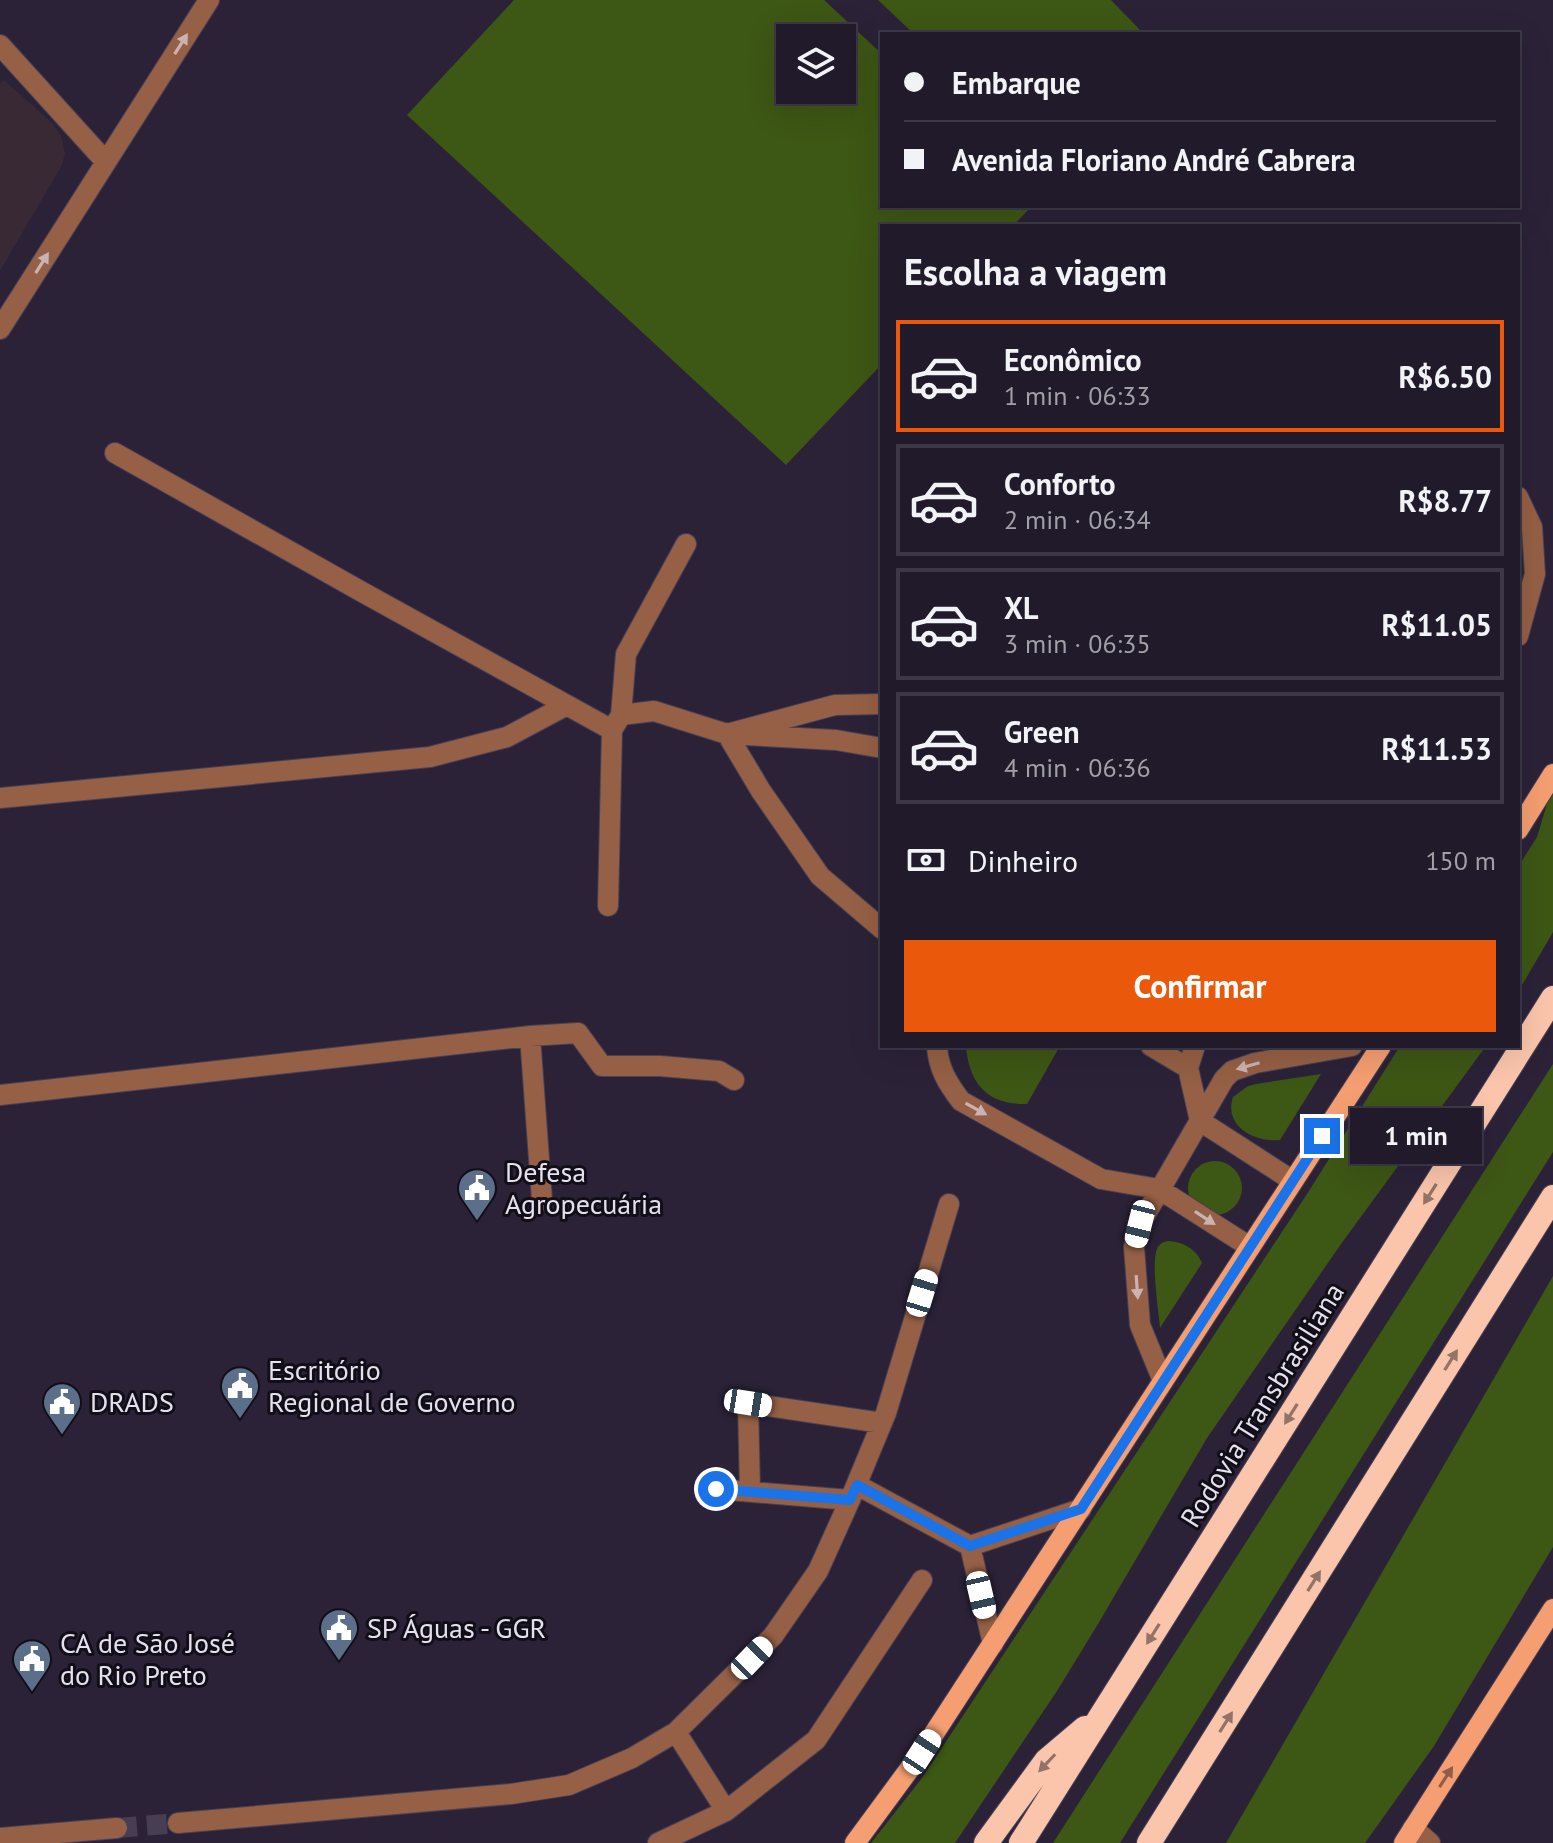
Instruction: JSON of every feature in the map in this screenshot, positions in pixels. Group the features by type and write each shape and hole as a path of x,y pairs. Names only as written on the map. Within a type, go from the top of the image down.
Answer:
{"highway":[{"name":"Rodovia Transbrasiliana","path":"1021,1843 1553,998"},
{"path":"1149,1843 1553,1197"},
{"path":"986,1843 1046,1761 1105,1711"},
{"path":"1168,1843 1184,1788"}],"main road":[{"path":"1520,827 1553,774"},
{"path":"855,1843 922,1752 1380,1048"},
{"path":"1408,1835 1553,1609"}],"street":[{"path":"0,329 209,0"},
{"path":"0,45 106,162"},
{"path":"115,453 567,705 617,722 654,711 727,734 836,740 880,748"},
{"path":"1520,501 1532,527 1535,574 1520,629"},
{"path":"608,906 617,722 626,654 686,544"},
{"path":"727,734 835,705 880,704"},
{"path":"0,798 430,757 507,737 567,705"},
{"path":"727,734 761,791 820,876 880,927"},
{"path":"0,1095 578,1033 602,1066 660,1066 719,1071 734,1080"},
{"path":"530,1036 542,1200"},
{"path":"937,1048 949,1086 961,1101 1101,1179 1159,1189 1250,1247"},
{"path":"1154,1048 1188,1068"},
{"path":"1194,1048 1188,1068 1200,1121 1293,1181"},
{"path":"1163,1381 1140,1325 1134,1247 1140,1224 1224,1079 1232,1071 1255,1063 1341,1048"},
{"path":"178,1823 511,1794 569,1785 632,1758 676,1732 773,1636 818,1571 882,1423 949,1204"},
{"path":"750,1491 748,1403 882,1423"},
{"path":"716,1489 853,1492 970,1546 1081,1509"},
{"path":"970,1546 993,1644"},
{"path":"658,1843 726,1811 816,1740 922,1580"},
{"path":"676,1732 726,1811"},
{"path":"0,1838 117,1828"},
{"path":"1408,1835 1430,1843"}],"shaded area":[{"path":"4,80 51,122 61,135 65,153 62,165 0,271 0,84"}],"green space":[{"path":"514,0 824,0 850,24 776,24 776,104 856,104 856,30 880,52 880,208 1030,208 1015,224 880,224 880,366 786,465 407,115"},
{"path":"878,0 1111,0 1141,31 1140,32 912,32"},
{"path":"1553,794 1553,932 1520,989 1520,864 1537,837"},
{"path":"966,1048 1059,1048 1027,1104 1002,1101 983,1090 971,1072"},
{"path":"1399,1048 1485,1048 1341,1244 1207,1438 1057,1691 955,1843 871,1843 922,1778 1307,1194"},
{"path":"1553,1064 1553,1152 1120,1843 1053,1843"},
{"path":"1321,1074 1280,1140 1261,1139 1237,1124 1231,1107 1233,1097 1248,1086"},
{"path":"1215,1161 1234,1169 1242,1188 1234,1207 1215,1215 1196,1207 1188,1188 1196,1169"},
{"path":"1169,1241 1189,1247 1202,1263 1160,1328 1156,1254 1161,1244"},
{"path":"1553,1276 1553,1547 1434,1746 1365,1843 1226,1843"}],"tunnel":[{"path":"117,1828 178,1823"}],"place":[{"name":"Defesa Agropecuária","path":"477,1222"},
{"name":"Escritório Regional de Governo","path":"240,1420"},
{"name":"DRADS","path":"62,1436"},
{"name":"SP Águas - GGR","path":"339,1662"},
{"name":"CA de São José do Rio Preto","path":"32,1693"}],"route":[{"path":"716,1489 850,1500 857,1485 970,1546 1081,1509 1322,1136"}]}
